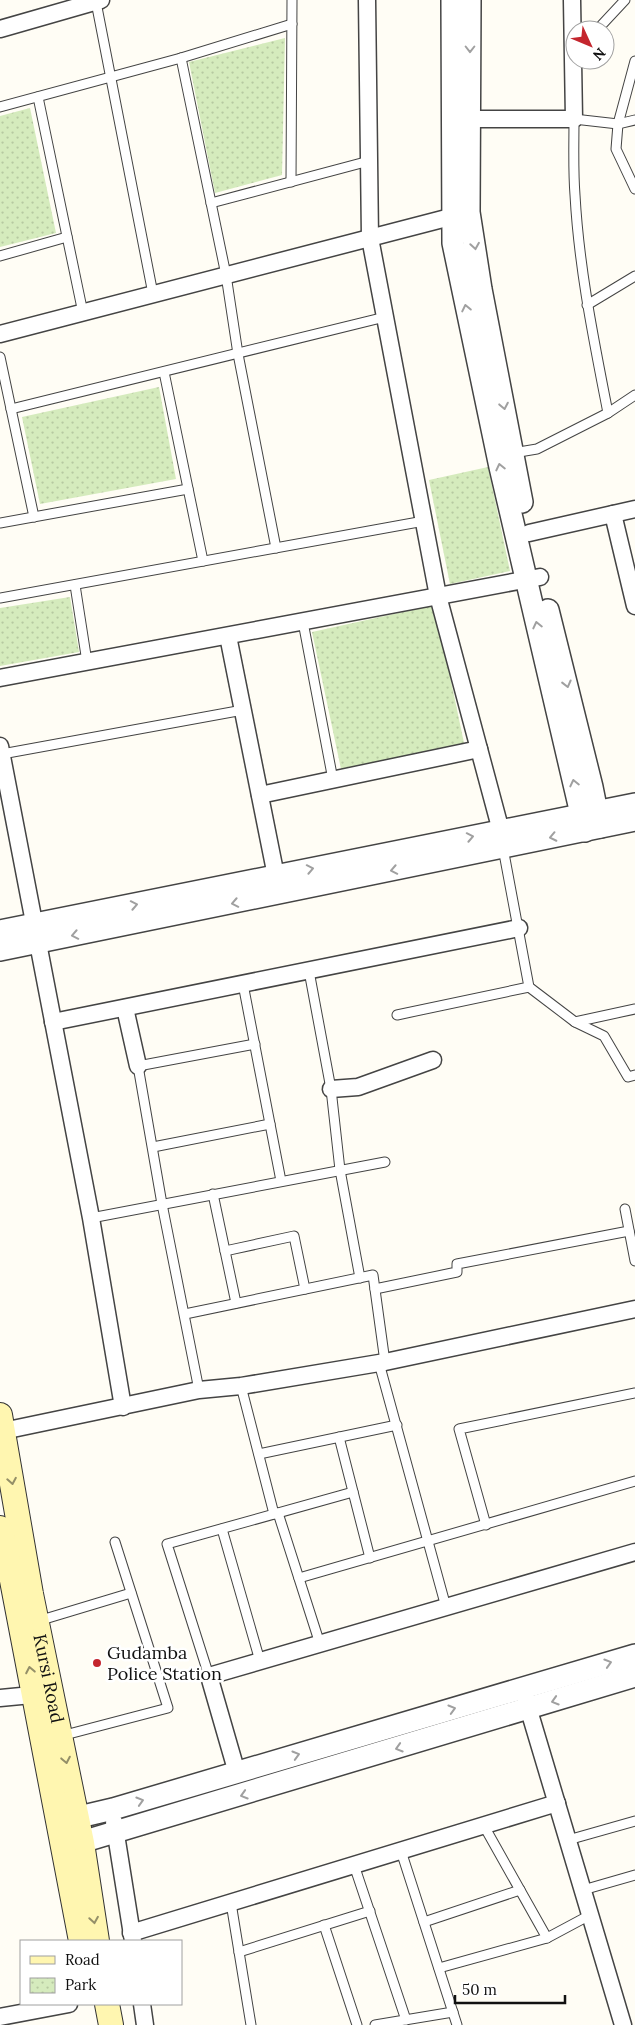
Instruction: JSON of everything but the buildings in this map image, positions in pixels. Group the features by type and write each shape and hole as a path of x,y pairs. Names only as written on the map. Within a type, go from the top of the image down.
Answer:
{"main road":[{"name":"Kursi Road","path":"2,1423 37,1621 43,1694 61,1736 68,1819"},
{"name":"Kursi Road","path":"0,1528 43,1694 68,1819 81,1940"},
{"name":"Kursi Road","path":"72,1846 98,1940"},
{"path":"92,2005 96,2025"},
{"path":"108,2005 110,2025"}],"street":[{"path":"367,0 370,238 438,596 502,839"},
{"path":"452,0 461,214 481,289 529,533 533,579"},
{"path":"470,0 470,119 461,214 453,243 500,467 533,579 591,821"},
{"path":"572,0 573,20"},
{"path":"0,29 99,1"},
{"path":"470,119 574,119 574,70"},
{"path":"0,334 461,214"},
{"path":"529,533 635,509"},
{"path":"613,514 635,606"},
{"path":"0,678 533,579"},
{"path":"228,636 276,876"},
{"path":"260,795 479,749"},
{"path":"1,750 90,1218 123,1407"},
{"path":"0,931 36,933 591,821 635,804"},
{"path":"591,821 635,820"},
{"path":"0,950 36,933 276,876 502,839"},
{"path":"53,1022 519,928"},
{"path":"125,1008 138,1066"},
{"path":"331,1089 358,1087 433,1060"},
{"path":"2,1423 31,1424 123,1407 199,1390 241,1386 382,1363 635,1309"},
{"path":"237,1772 209,1676 635,1552"},
{"path":"68,1819 113,1810 635,1655"},
{"path":"72,1846 635,1676"},
{"path":"522,1688 623,2022"},
{"path":"0,1698 43,1694"},
{"path":"113,1810 132,1937 230,1903 557,1803"},
{"path":"0,2017 64,2005"},
{"path":"142,2005 145,2025"}],"lane":[{"path":"291,182 292,0"},
{"path":"606,20 625,0"},
{"path":"99,1 110,77 153,294"},
{"path":"0,107 181,58 292,24"},
{"path":"181,58 226,276 238,354 276,548"},
{"path":"635,61 618,124 616,149 635,189"},
{"path":"38,96 83,313"},
{"path":"608,413 587,305 575,194 574,119 618,124 635,120"},
{"path":"211,203 369,161"},
{"path":"0,256 67,237"},
{"path":"587,305 635,276"},
{"path":"11,409 385,317"},
{"path":"0,357 34,517"},
{"path":"164,372 203,562"},
{"path":"513,454 536,449 608,413 635,395"},
{"path":"0,523 188,489"},
{"path":"0,598 424,521"},
{"path":"75,585 87,662"},
{"path":"303,622 333,780"},
{"path":"1,750 242,710"},
{"path":"502,839 529,987 575,1022 604,1036 628,1077 635,1075"},
{"path":"309,971 331,1089 340,1170 360,1278"},
{"path":"243,984 281,1181"},
{"path":"397,1015 529,987"},
{"path":"575,1022 635,1009"},
{"path":"199,1390 162,1204 138,1066 255,1044"},
{"path":"153,1147 270,1124"},
{"path":"90,1218 385,1162"},
{"path":"213,1194 236,1303"},
{"path":"625,1209 635,1261"},
{"path":"375,1289 457,1272 457,1264 629,1230"},
{"path":"225,1251 294,1236 305,1289"},
{"path":"185,1314 373,1275 382,1363 446,1607"},
{"path":"241,1386 276,1514 320,1644"},
{"path":"486,1525 459,1429 635,1393"},
{"path":"259,1454 397,1424"},
{"path":"339,1436 370,1558"},
{"path":"299,1578 635,1481"},
{"path":"209,1676 167,1544 353,1492"},
{"path":"222,1529 260,1661"},
{"path":"61,1736 168,1708 115,1542"},
{"path":"37,1621 131,1593"},
{"path":"568,1840 635,1821"},
{"path":"484,1826 547,1938"},
{"path":"401,1851 457,2025"},
{"path":"354,1865 406,2020"},
{"path":"583,1890 634,1878"},
{"path":"424,1922 520,1890"},
{"path":"230,1903 250,2025"},
{"path":"239,1952 370,1911"},
{"path":"439,1968 547,1938 590,1915"},
{"path":"324,1925 357,2025"},
{"path":"375,2025 453,2012"}],"green space":[{"path":"285,38 282,175 215,193 189,62"},
{"path":"30,108 56,233 0,247 0,116"},
{"path":"159,387 176,479 40,504 22,417"},
{"path":"488,467 510,571 450,584 429,480"},
{"path":"70,597 79,652 0,666 0,608"},
{"path":"435,605 464,743 341,769 312,632"}],"place":[{"name":"Gudamba Police Station","path":"97,1663"}]}
